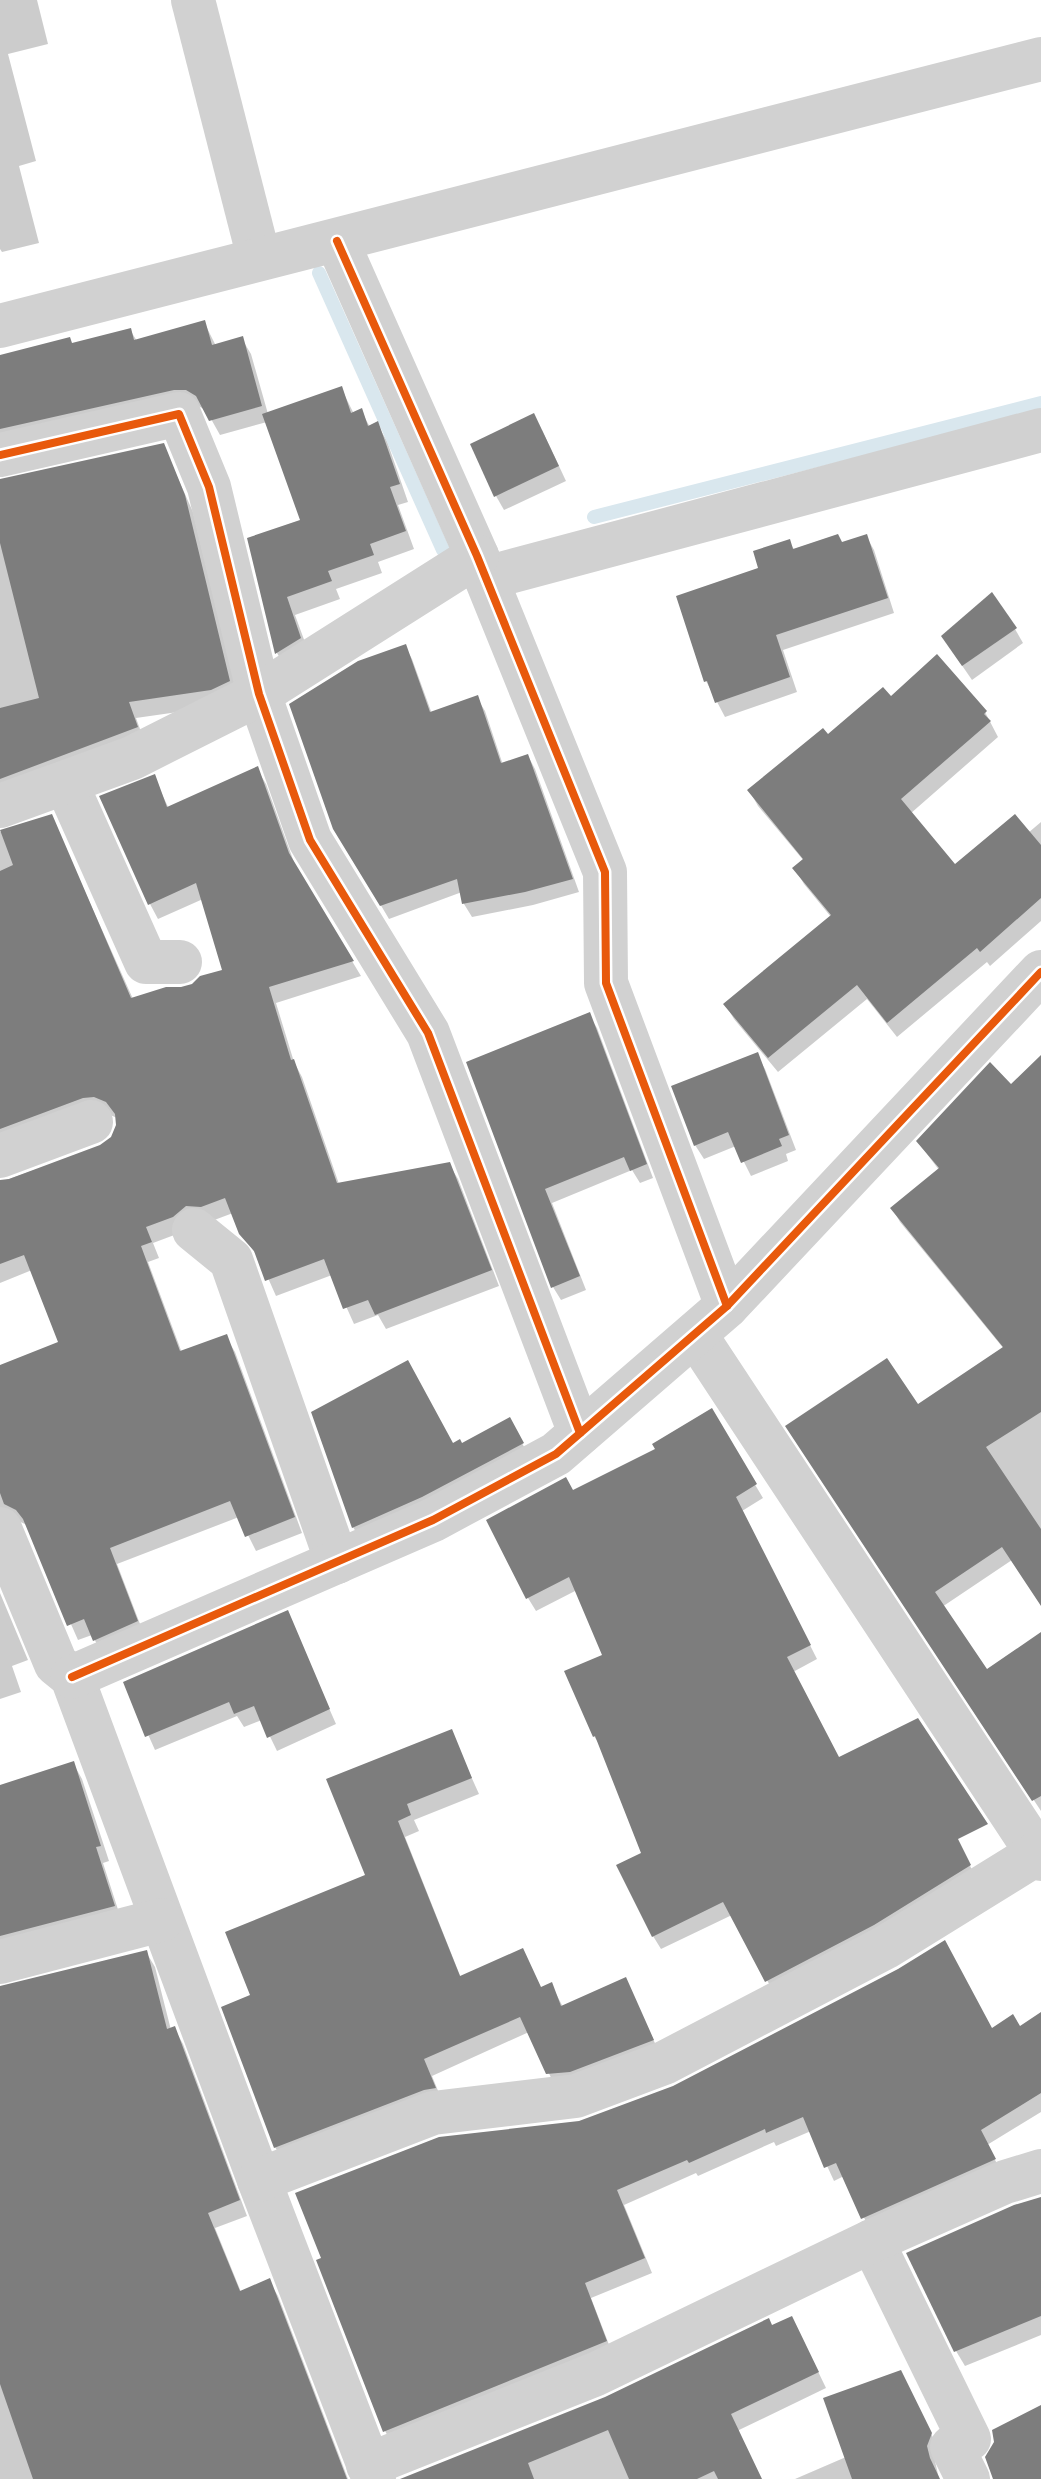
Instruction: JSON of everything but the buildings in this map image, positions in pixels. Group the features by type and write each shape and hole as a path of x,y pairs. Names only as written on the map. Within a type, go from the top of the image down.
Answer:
{"street":[{"path":"193,0 259,258"},
{"path":"0,326 1041,59"},
{"path":"259,2180 433,2113 576,2096 664,2063 886,1947 1039,1856 711,1320 606,983 605,872 482,567 337,241"},
{"path":"0,455 179,414 209,487 259,694 310,840 428,1033 580,1433"},
{"path":"0,806 132,758 259,694 482,567 1041,430"},
{"path":"66,783 146,962 180,962"},
{"path":"72,1677 447,1513 556,1454 711,1320 1041,972"},
{"path":"0,1156 91,1122"},
{"path":"194,1230 231,1260 337,1562"},
{"path":"5,1557 56,1664 72,1677 371,2472 596,2374 872,2241 1005,2182 1041,2171"},
{"path":"0,1962 161,1920"},
{"path":"872,2241 969,2439 952,2447 968,2479"}],"waterway":[{"path":"319,273 443,550"},
{"path":"594,517 1041,403"}],"cycle path":[{"path":"337,241 477,556 605,872 606,983 727,1306"},
{"path":"0,455 179,414 209,487 259,694 310,840 428,1033 580,1433"},
{"path":"72,1677 433,1520 556,1454 727,1306 1041,972"}]}
